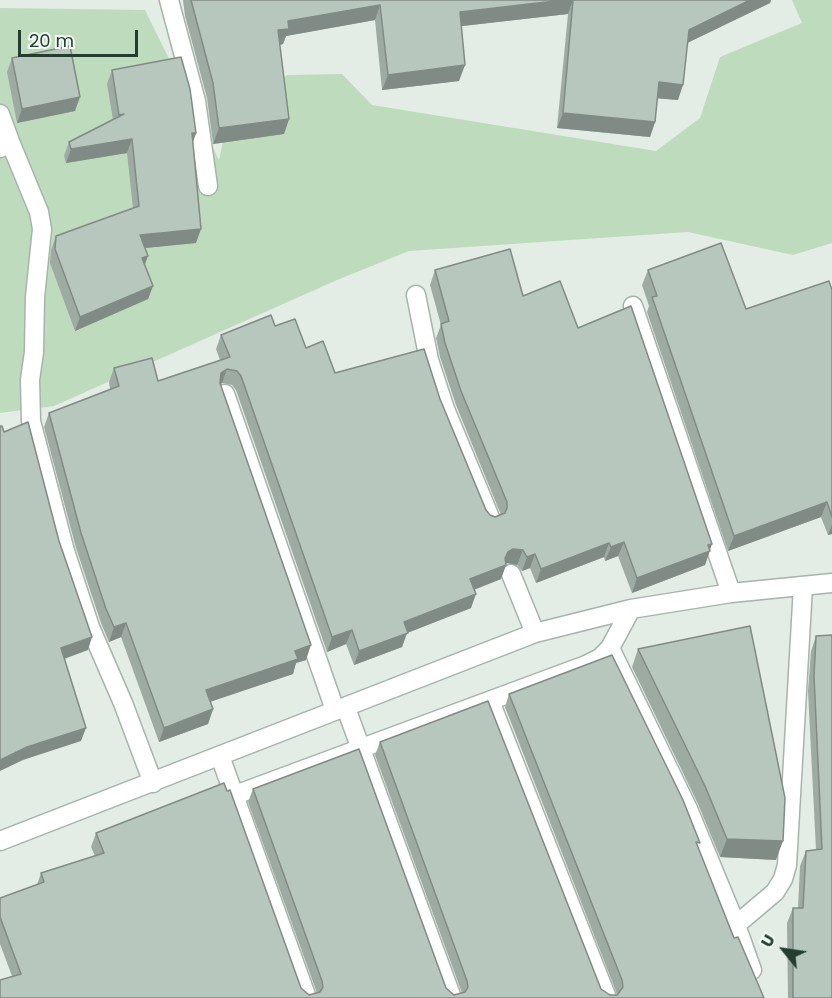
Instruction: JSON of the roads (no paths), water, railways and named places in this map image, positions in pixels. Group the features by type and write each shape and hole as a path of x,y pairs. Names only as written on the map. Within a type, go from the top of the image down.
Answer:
{"street":[{"path":"169,0 195,101 208,186"},
{"path":"0,114 5,146 39,212 42,229 30,380 31,421 65,550 90,627 123,703 153,783"},
{"path":"416,295 429,360 445,410 491,520"},
{"path":"633,306 731,593"},
{"path":"225,394 340,709 362,748 452,998"},
{"path":"512,574 535,633"},
{"path":"0,841 535,633 631,609 731,593 832,583"},
{"path":"736,925 775,892 783,879 787,866 803,586"},
{"path":"235,795 586,665 600,658 610,648 631,609"},
{"path":"610,648 688,809 752,970"},
{"path":"490,701 607,998"},
{"path":"220,756 308,998"}]}
